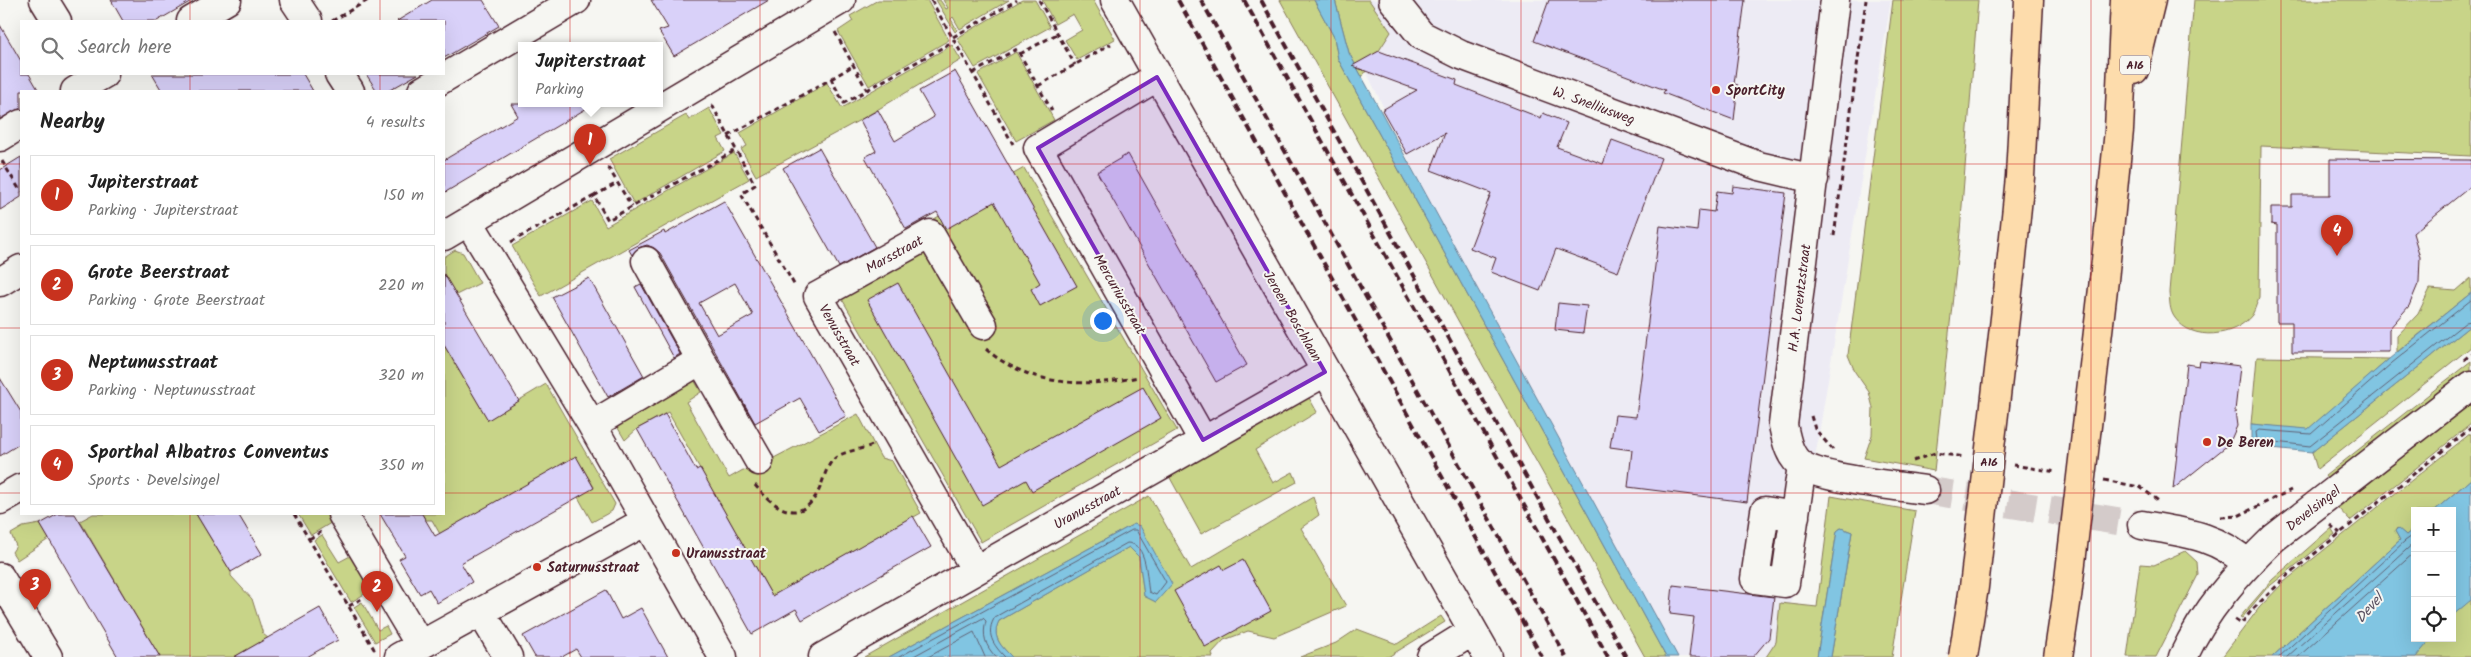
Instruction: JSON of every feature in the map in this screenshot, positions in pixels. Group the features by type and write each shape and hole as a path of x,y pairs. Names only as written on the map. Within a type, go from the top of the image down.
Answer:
{"highway":[{"name":"A16","path":"1964,657 1974,587 2020,177 2029,0"},
{"name":"A16","path":"2058,657 2068,588 2120,130 2125,0"},
{"name":"A16","path":"2120,130 2151,0"}],"street":[{"path":"44,0 56,20"},
{"path":"193,20 226,0"},
{"path":"294,0 307,20"},
{"path":"424,90 576,0"},
{"name":"Jeroen Boschlaan","path":"1115,0 1488,657"},
{"name":"W. Snelliusweg","path":"1393,0 1421,35 1461,55 1760,166 1814,178"},
{"name":"H.A. Lorentzstraat","path":"1802,465 1787,446 1783,425 1835,0"},
{"path":"663,106 836,3"},
{"path":"340,75 349,90"},
{"path":"1038,148 1157,77"},
{"path":"445,235 661,107"},
{"path":"0,137 20,125"},
{"name":"Mercuriusstraat","path":"1038,148 1203,440"},
{"path":"468,222 490,254 592,425 723,657"},
{"name":"Marsstraat","path":"818,296 930,234 983,325"},
{"path":"646,260 759,461"},
{"path":"0,282 20,270"},
{"name":"Venusstraat","path":"818,296 975,570"},
{"path":"592,425 701,360"},
{"name":"Uranusstraat","path":"823,657 1325,372"},
{"name":"Develsingel","path":"2183,657 2196,630 2218,597 2246,564 2274,538 2471,386"},
{"path":"1795,516 1802,465 1826,474 1925,490"},
{"path":"0,500 20,489"},
{"path":"342,515 400,649 481,612 646,521"},
{"path":"2142,525 2204,537 2234,552 2246,564"},
{"path":"0,577 48,657"},
{"path":"481,612 508,657"},
{"path":"1431,657 1473,630"}],"path":[{"path":"334,20 368,0"},
{"path":"931,0 1015,149 1038,148"},
{"path":"831,79 844,103 1018,0"},
{"path":"1039,0 1074,65"},
{"path":"1840,185 1866,0"},
{"path":"836,3 838,18 833,30 867,90"},
{"path":"1038,86 1133,32"},
{"path":"1020,54 1057,34"},
{"path":"972,73 1017,49 1064,132"},
{"path":"728,136 854,65"},
{"name":"Venusstraat","path":"710,101 755,185 741,194 796,289 818,296"},
{"path":"596,146 632,207"},
{"path":"594,196 608,220 736,150"},
{"path":"0,157 20,190"},
{"path":"490,254 618,183"},
{"path":"983,325 975,336 988,351 1008,366 1045,380 1099,383 1120,381 1163,369"},
{"path":"2233,618 2241,624 2252,610 2288,575 2471,428"},
{"path":"759,461 746,472 773,504 784,510 795,511 806,507 814,500 831,462 838,456 870,446 896,432"},
{"path":"295,515 374,648 400,649"}],"highlighted area":[{"path":"1157,77 1325,372 1203,440 1038,148"}],"shaded area":[{"path":"1332,0 1891,0 1782,657 1647,657"}],"green space":[{"path":"878,0 927,0 949,40 869,86 838,31 853,21 850,16"},
{"path":"936,0 940,0 946,9 948,8 943,0 1009,0 960,29 953,17 951,19 957,30 955,32"},
{"path":"1022,0 1035,0 1050,27 975,68 957,38"},
{"path":"1042,0 1093,0 1115,39 1077,60 1065,40 1082,30 1073,14 1055,24"},
{"path":"1280,0 1314,0 1334,37 1338,59 1666,657 1645,657"},
{"path":"1335,0 1369,0 1391,32 1362,77 1349,53"},
{"path":"1893,0 1978,0 1960,232 1934,471 1864,458 1872,435 1873,408 1869,392 1855,372 1848,355"},
{"path":"2194,0 2471,0 2471,156 2261,146 2259,297 2252,315 2245,322 2225,332 2214,334 2192,331 2182,326 2172,312 2169,292"},
{"path":"952,45 961,60 860,120 756,176 741,149 747,146 740,133 827,83 842,108"},
{"path":"1016,52 1054,120 1016,141 978,74"},
{"path":"709,108 724,135 718,138 725,151 634,204 609,159 686,115 689,120"},
{"path":"734,153 749,179 541,296 512,246 592,201 606,226"},
{"path":"1024,168 1177,430 981,542 830,278"},
{"path":"455,250 463,253 480,283 456,295 449,283 445,285 445,256"},
{"path":"2471,278 2471,293 2397,352 2397,336 2418,314 2430,289 2456,291"},
{"path":"2471,325 2471,347 2317,469 2312,452"},
{"path":"445,347 488,419 546,384 615,504 612,511 592,522 578,497 594,487 576,457 440,534 432,520 426,520 423,515 445,515"},
{"path":"2257,357 2389,359 2308,430 2251,424"},
{"path":"2471,361 2471,370 2385,438 2327,479 2325,476"},
{"path":"693,378 701,392 686,402 729,478 743,470 749,471 858,414 881,458 892,461 921,513 772,596 668,412 637,429 625,440 615,423"},
{"path":"1308,396 1317,412 1255,450 1273,483 1293,472 1297,482 1201,534 1169,476"},
{"path":"2471,402 2471,424 2350,521 2338,508"},
{"path":"2471,433 2471,479 2439,507 2411,507 2411,531 2406,535 2397,528 2395,531 2400,540 2272,657 2222,657 2259,608 2284,582"},
{"path":"1149,496 1191,569 1313,497 1319,515 1301,528 1346,606 1274,637 1248,631 1224,640 1212,653 1213,657 1012,657 998,641 996,632 999,621 1129,547 1139,557 1144,596 1156,602 1134,524 889,657 864,657"},
{"path":"1831,496 1915,511 1892,657 1831,657 1852,532 1841,528 1837,531 1817,657 1766,657 1776,642 1780,603 1817,607"},
{"path":"91,515 197,515 231,572 231,576 252,599 263,634 268,638 234,657 160,657 80,521"},
{"path":"299,515 330,515 334,521 311,535"},
{"path":"40,524 49,539 17,560 12,552 16,546 11,534 23,527"},
{"path":"2331,528 2335,534 2266,589 2242,618 2240,617 2272,580"},
{"path":"322,535 339,562 352,555 373,589 351,602 314,540"},
{"path":"2185,551 2197,562 2198,575 2156,657 2127,657 2140,564 2154,565"},
{"path":"2471,588 2471,657 2401,657 2413,642 2456,642 2456,598"},
{"path":"362,602 378,630 386,626 390,634 375,642 354,607"},
{"path":"1441,616 1445,622 1388,657 1300,657 1336,643 1357,629 1397,644"}],"water":[{"path":"1314,0 1335,0 1349,53 1678,657 1666,657 1338,59 1334,37"},
{"path":"2471,293 2471,325 2312,452 2251,446 2251,424 2308,429 2389,359"},
{"path":"2471,479 2471,600 2456,613 2456,507 2439,507"},
{"path":"1134,524 1140,526 1172,584 1156,602 1144,596 1139,557 1129,547 999,621 996,632 998,641 1012,657 889,657"},
{"path":"1841,528 1852,532 1831,657 1817,657 1837,531"},
{"name":"Devel","path":"2398,528 2406,535 2411,531 2411,642 2429,642 2416,657 2272,657 2400,540 2395,531"}],"building":[{"path":"111,0 193,0 159,20 122,20"},
{"path":"432,0 483,0 499,26 445,57 445,20 399,20"},
{"path":"651,0 769,0 674,56 659,31 668,28"},
{"path":"1549,0 1745,0 1734,84 1738,85 1734,120 1663,93 1665,90 1534,41"},
{"path":"0,25 20,59 20,75 30,75 38,90 20,90 20,109 0,119"},
{"path":"1379,51 1457,80 1456,85 1541,118 1543,113 1567,123 1557,147 1603,164 1612,140 1661,158 1618,272 1556,249 1540,291 1491,272 1496,258 1470,248 1491,193 1431,170 1445,133 1407,154 1382,110 1417,90 1352,66"},
{"path":"955,71 1077,286 1040,306 1031,289 1040,283 994,202 946,229 937,212 906,229 865,157 876,151 860,120 878,110 895,141 934,117 919,91"},
{"path":"153,75 304,75 312,90 161,90"},
{"path":"367,75 416,75 390,90 376,90"},
{"path":"511,104 518,104 518,107 589,107 445,192 445,159 518,116"},
{"path":"819,148 875,247 839,267 783,168"},
{"path":"1128,154 1247,365 1216,382 1097,172"},
{"path":"20,158 20,198 0,210 0,170"},
{"path":"2330,159 2471,160 2471,186 2413,233 2420,257 2419,282 2409,306 2389,329 2389,352 2292,352 2292,322 2277,322 2277,225 2271,224 2271,207 2292,207 2292,195 2330,195"},
{"path":"1733,186 1786,193 1747,502 1628,487 1632,450 1610,447 1615,415 1636,417 1660,226 1697,231 1699,210 1714,212 1717,191 1732,193"},
{"path":"724,201 846,416 819,431 800,398 755,423 660,253 647,245 638,248 632,255 629,250 664,231 665,234","holes":["735,283 753,315 717,335 699,303"]},
{"path":"445,276 519,401 488,420 445,347"},
{"path":"589,278 644,376 608,397 552,297"},
{"path":"898,283 1001,465 1143,387 1161,418 1032,491 1026,480 982,505 867,300"},
{"path":"641,284 680,354 674,358 635,287"},
{"path":"1558,303 1587,306 1583,333 1555,330"},
{"path":"2200,361 2240,366 2235,411 2237,426 2229,444 2173,489 2187,364 2199,366"},
{"path":"0,378 20,410 20,444 0,456"},
{"path":"665,414 696,470 700,468 772,596 913,516 931,547 802,620 796,609 752,634 637,429"},
{"path":"576,456 594,488 461,563 472,582 437,603 429,589 420,594 399,559 405,556 381,515 423,515 435,536"},
{"path":"56,515 76,515 160,657 118,657 40,524"},
{"path":"197,515 239,515 262,554 231,572"},
{"path":"1243,560 1271,611 1205,647 1174,591 1221,565 1224,570"},
{"path":"1673,585 1774,597 1769,638 1753,657 1689,657 1694,617 1670,614"},
{"path":"606,590 621,619 641,608 668,657 581,657 576,649 562,657 535,657 523,636"},
{"path":"320,608 338,640 307,657 234,657"}],"tunnel":[{"path":"1925,490 2142,525"}],"railway":[{"path":"1178,0 1542,657"},
{"path":"1201,0 1566,657"},
{"path":"1244,0 1608,657"},
{"path":"1261,0 1626,657"}],"place":[{"name":"SportCity","path":"1716,90"},
{"name":"Jupiterstraat","path":"590,165"},
{"name":"Sporthal Albatros Conventus","path":"2337,256"},
{"name":"De Beren","path":"2207,442"},
{"name":"Uranusstraat","path":"676,553"},
{"name":"Saturnusstraat","path":"537,567"},
{"name":"Neptunusstraat","path":"35,610"},
{"name":"Grote Beerstraat","path":"377,612"}]}
